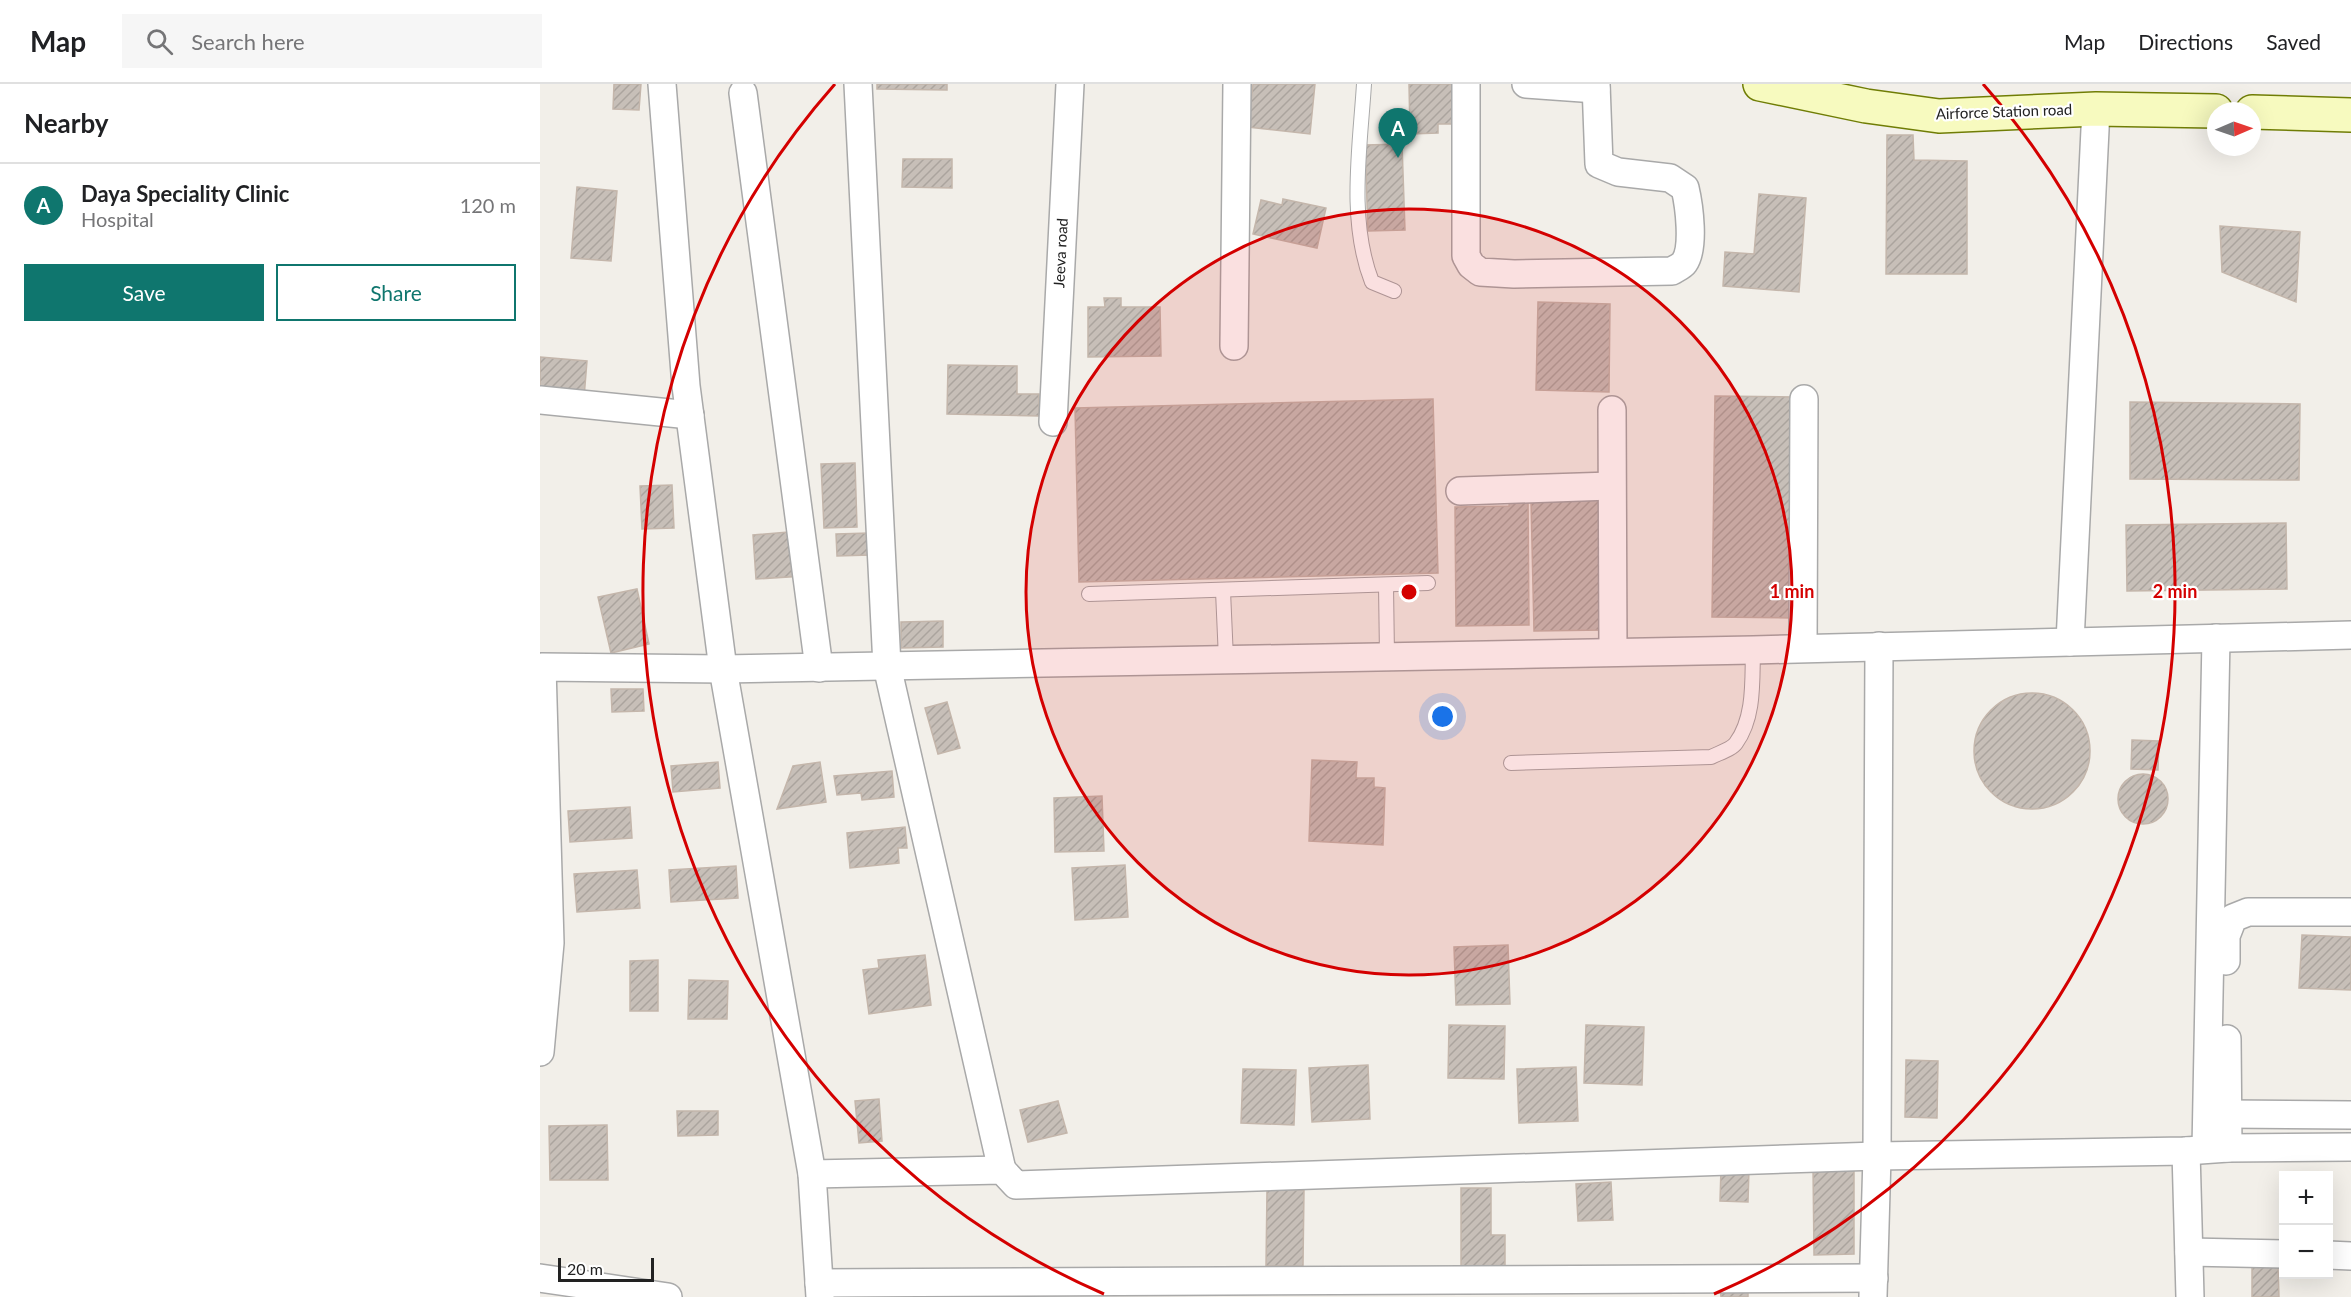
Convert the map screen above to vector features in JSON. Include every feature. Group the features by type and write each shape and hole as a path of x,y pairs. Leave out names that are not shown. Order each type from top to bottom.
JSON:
{"street":[{"path":"662,84 690,415 723,669 812,1174 819,1290 1874,1288 1877,1156 1879,646"},
{"path":"858,84 887,666 1002,1170 1016,1185 1877,1156 2351,1148"},
{"name":"Jeeva road","path":"1053,422 1070,84"},
{"path":"1234,346 1237,84"},
{"path":"1466,84 1466,256 1471,265 1480,272 1514,274 1672,271 1684,263 1688,250 1691,216 1685,188 1670,178 1618,172 1599,164 1596,86 1526,84"},
{"name":"Airforce Station road","path":"1760,84 1866,106 1939,116 2097,109 2207,111"},
{"path":"743,93 819,668"},
{"path":"2070,642 2097,109"},
{"path":"2261,112 2351,115"},
{"path":"1803,647 1804,399"},
{"path":"540,400 690,415"},
{"path":"1612,410 1613,651"},
{"path":"1460,491 1611,486"},
{"path":"540,1052 550,943 541,668 819,668 1753,650 2351,635"},
{"path":"2190,1297 2189,1252 2207,1149 2216,638"},
{"path":"2207,1149 2227,1114 2226,936 2233,918 2248,912 2351,912"},
{"path":"2227,1114 2351,1115"},
{"path":"812,1174 1002,1170"},
{"path":"2189,1252 2279,1254"},
{"path":"2333,1255 2351,1256"},
{"path":"540,1278 566,1289 668,1297"}],"lane":[{"path":"1364,84 1358,192 1365,264 1372,282 1394,291"},
{"path":"1089,594 1428,583"},
{"path":"1386,585 1387,656"},
{"path":"1223,591 1226,659"},
{"path":"1511,763 1712,757 1736,745 1746,722 1752,693 1753,650"}],"building":[{"path":"614,84 641,84 639,110 613,109"},
{"path":"877,84 947,84 947,90 877,89"},
{"path":"1253,84 1315,84 1310,134 1248,127"},
{"path":"1409,84 1456,84 1457,124 1438,124 1438,133 1410,134"},
{"path":"1887,135 1913,135 1914,160 1967,161 1967,274 1886,274"},
{"path":"1402,144 1405,230 1368,231 1365,145"},
{"path":"903,159 952,159 952,188 902,187"},
{"path":"577,187 617,191 611,261 571,258"},
{"path":"1759,194 1806,198 1799,292 1723,286 1725,252 1754,254"},
{"path":"1283,199 1326,208 1317,248 1253,234 1261,200 1282,205"},
{"path":"2220,226 2300,232 2296,302 2222,272"},
{"path":"1104,298 1121,298 1121,307 1160,307 1161,356 1088,357 1088,307 1105,307"},
{"path":"1538,302 1610,304 1609,392 1536,390"},
{"path":"540,357 587,361 584,398 540,394"},
{"path":"948,365 1017,366 1017,394 1039,394 1039,416 947,414"},
{"path":"1715,396 1793,397 1790,618 1712,617"},
{"path":"1433,399 1438,573 1079,582 1075,408"},
{"path":"2130,402 2300,404 2299,480 2130,479"},
{"path":"855,463 857,527 824,528 821,464"},
{"path":"672,485 674,528 642,529 640,486"},
{"path":"1510,498 1528,498 1529,625 1456,626 1455,507 1509,506"},
{"path":"1601,498 1604,630 1534,631 1531,500"},
{"path":"2286,523 2287,589 2127,591 2126,525"},
{"path":"800,531 804,576 756,579 753,535"},
{"path":"869,533 870,555 837,556 836,534"},
{"path":"637,589 649,644 611,653 598,597"},
{"path":"943,621 943,647 901,648 901,622"},
{"path":"611,689 643,689 644,711 612,712"},
{"path":"2032,693 2054,698 2073,710 2085,729 2090,751 2085,773 2073,792 2054,804 2032,809 2010,804 1991,792 1979,773 1974,751 1979,729 1991,710 2010,698"},
{"path":"947,702 960,748 938,754 925,708"},
{"path":"2132,740 2159,741 2158,770 2131,769"},
{"path":"1312,760 1357,762 1356,778 1374,778 1374,787 1385,788 1383,845 1309,841"},
{"path":"718,762 720,788 673,792 671,766"},
{"path":"820,762 826,802 777,809 793,766"},
{"path":"892,771 894,797 862,800 861,793 837,795 834,776"},
{"path":"2138,774 2148,774 2161,781 2168,794 2168,804 2161,817 2148,824 2138,824 2129,820 2122,813 2118,804 2118,794 2122,785 2129,778"},
{"path":"1102,796 1104,851 1055,852 1054,798"},
{"path":"630,807 632,838 570,842 568,811"},
{"path":"905,827 907,848 898,848 899,863 850,868 847,833"},
{"path":"1125,865 1128,917 1075,920 1072,868"},
{"path":"736,866 738,898 671,902 669,870"},
{"path":"637,870 640,908 577,912 574,874"},
{"path":"2302,935 2351,937 2351,990 2299,988"},
{"path":"1508,945 1510,1004 1456,1005 1454,947"},
{"path":"925,955 931,1005 869,1014 863,970 879,968 878,960"},
{"path":"658,960 658,1011 630,1011 630,961"},
{"path":"689,980 728,981 727,1019 688,1019"},
{"path":"1449,1025 1505,1026 1504,1079 1448,1078"},
{"path":"1586,1025 1644,1027 1642,1085 1584,1083"},
{"path":"1906,1060 1938,1061 1937,1118 1905,1117"},
{"path":"1368,1065 1370,1119 1312,1122 1309,1068"},
{"path":"1576,1067 1578,1121 1519,1123 1517,1069"},
{"path":"1243,1069 1296,1070 1294,1125 1241,1123"},
{"path":"879,1099 882,1141 859,1143 855,1101"},
{"path":"1058,1101 1067,1133 1028,1142 1020,1110"},
{"path":"677,1111 718,1111 718,1135 678,1136"},
{"path":"607,1125 608,1180 550,1180 549,1126"},
{"path":"1813,1167 1854,1167 1854,1254 1814,1255"},
{"path":"1721,1169 1749,1169 1748,1202 1720,1201"},
{"path":"1611,1182 1613,1220 1578,1221 1576,1184"},
{"path":"1461,1188 1491,1188 1491,1235 1505,1235 1505,1269 1461,1269"},
{"path":"1267,1190 1304,1190 1303,1266 1266,1266"},
{"path":"2278,1266 2279,1297 2252,1297 2252,1267"},
{"path":"1720,1286 1748,1286 1748,1297 1721,1297"}],"place":[{"name":"Daya Speciality Clinic","path":"1398,158"}]}
